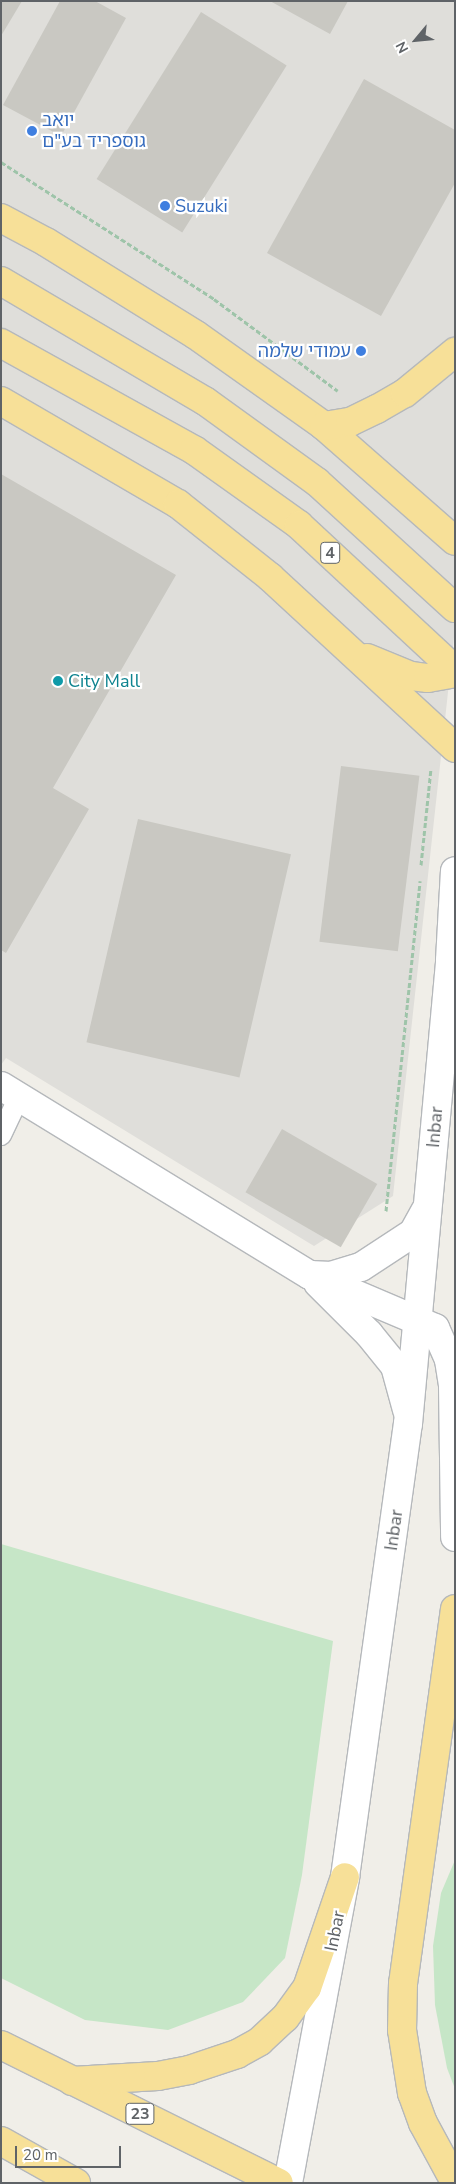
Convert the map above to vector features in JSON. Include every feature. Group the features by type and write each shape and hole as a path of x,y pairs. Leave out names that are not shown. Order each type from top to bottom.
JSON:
{"highway":[{"path":"1,200 46,242"},
{"path":"1,218 46,242 196,335 324,426 455,541"},
{"path":"1,281 205,401 317,482 455,608"},
{"name":"4","path":"1,343 194,450 299,525 455,672"},
{"path":"324,426 350,422 377,410 405,393 455,352"},
{"path":"1,401 178,504 270,577 337,638 443,754"},
{"path":"337,638 368,658 411,676 428,678 455,672"},
{"path":"455,1609 403,1983 402,2030 412,2093 423,2124 455,2182"},
{"path":"426,1818 437,1785 455,1760"},
{"path":"72,2081 158,2076 189,2070 237,2054 260,2041 285,2018 308,1988 345,1877"},
{"name":"23","path":"1,2045 279,2183"},
{"path":"1,2141 59,2176 76,2183"}],"street":[{"name":"Inbar","path":"288,2183 345,1877 408,1424 450,960 455,871"},
{"path":"10,1091 310,1275 418,1319 434,1328 448,1360 453,1386 455,1537"},
{"path":"310,1275 345,1273 381,1256 413,1233 427,1209"},
{"path":"310,1275 369,1334 395,1366 406,1402 408,1424"}],"lane":[{"path":"1,1136 10,1091"}],"path":[{"path":"1,162 214,299 347,398"},
{"path":"421,870 443,754"},
{"path":"381,1256 420,879"}],"shaded area":[{"path":"1,1 455,1 455,628 393,1196 314,1246 6,1058 1,1065"}],"green space":[{"path":"1,1544 333,1641 302,1875 285,1958 243,2002 168,2030 85,2020 1,1978"},
{"path":"455,1860 455,2089 447,2068 435,2005 433,1946 441,1893"}],"building":[{"path":"1,1 22,1 1,36"},
{"path":"60,1 95,1 126,18 61,136 3,105"},
{"path":"270,1 348,1 330,34"},
{"path":"201,12 287,66 182,233 97,179"},
{"path":"364,79 455,130 455,183 381,316 267,253"},
{"name":"City Mall","path":"1,474 176,575 53,788 89,809 6,953 1,950"},
{"path":"341,766 419,776 398,951 319,942"},
{"path":"138,819 291,854 239,1077 86,1042"},
{"path":"282,1129 377,1184 341,1247 246,1192"}],"place":[{"name":"יואב גוספריד בע\"ם","path":"32,131"},
{"name":"Suzuki","path":"165,206"},
{"name":"עמודי שלמה","path":"361,351"},
{"name":"City Mall","path":"58,681"}]}
